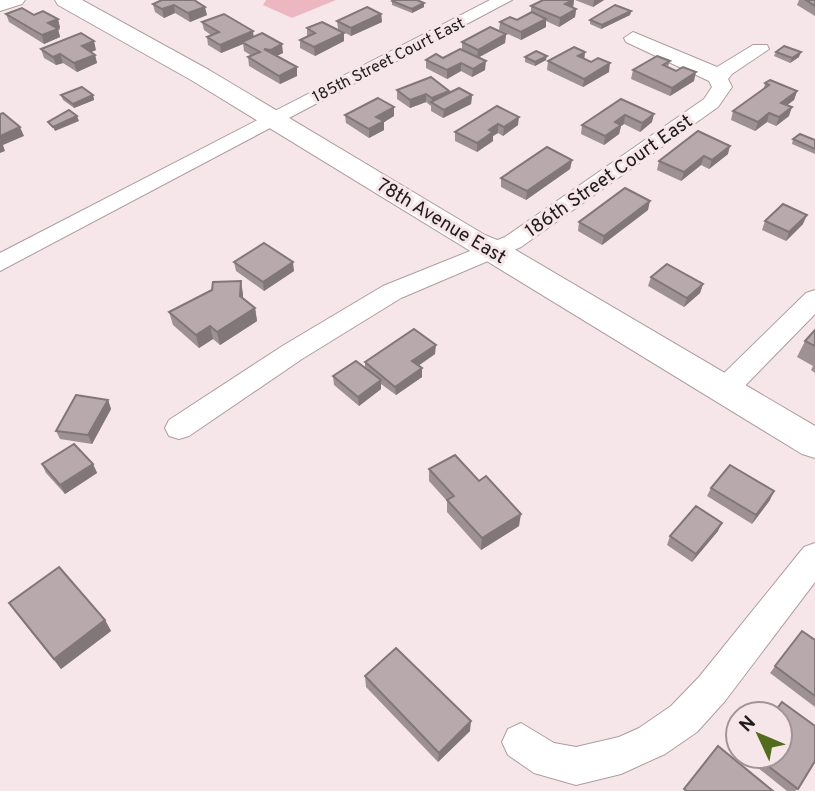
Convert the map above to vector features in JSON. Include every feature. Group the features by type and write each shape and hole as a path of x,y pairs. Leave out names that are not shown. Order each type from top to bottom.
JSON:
{"street":[{"path":"0,6 16,0"},
{"name":"78th Avenue East","path":"66,0 123,30 474,243 491,249 815,444"},
{"name":"185th Street Court East","path":"0,263 503,0"},
{"path":"633,38 719,78"},
{"name":"186th Street Court East","path":"179,428 392,292 513,242 711,103 722,87 719,78 725,71 760,49"},
{"path":"725,389 815,299"},
{"path":"521,742 547,760 576,766 621,755 652,741 684,719 712,689 815,557"}],"shaded area":[{"path":"266,0 336,0 292,18 263,5"}],"building":[{"path":"162,0 194,0 205,7 188,13 174,5 162,9 153,4"},
{"path":"393,0 417,0 424,3 412,9"},
{"path":"543,0 573,0 565,4 576,9 560,18 531,6"},
{"path":"615,5 631,11 602,25 590,20"},
{"path":"367,7 381,14 351,28 337,21"},
{"path":"22,8 34,15 43,11 58,19 48,23 58,29 42,35 6,14"},
{"path":"532,12 546,19 521,32 500,22 510,17 517,20"},
{"path":"224,14 253,31 220,45 207,37 219,32 202,22"},
{"path":"322,22 344,33 314,47 300,40 315,33 307,28"},
{"path":"490,27 506,34 478,50 462,42"},
{"path":"81,33 94,41 82,46 95,55 74,63 60,54 53,57 41,49"},
{"path":"262,33 282,44 271,50 264,49 297,67 279,76 248,57 260,52 242,42"},
{"path":"784,46 801,52 792,58 776,52"},
{"path":"574,47 585,52 578,56 591,62 598,58 610,63 584,79 548,61"},
{"path":"460,49 486,61 473,69 461,63 447,70 426,60 436,54 443,58"},
{"path":"536,51 547,56 535,62 525,57"},
{"path":"657,56 670,61 663,65 676,71 683,67 696,72 672,88 633,70"},
{"path":"431,77 449,91 432,98 426,94 410,100 397,90"},
{"path":"770,80 797,91 781,103 792,107 779,117 769,113 758,122 733,111 769,85 765,83"},
{"path":"82,87 93,95 73,104 61,95"},
{"path":"459,88 472,95 444,110 431,102"},
{"path":"378,98 394,107 376,117 384,121 369,129 345,115"},
{"path":"621,99 654,114 642,123 625,115 615,122 621,125 605,136 582,125"},
{"path":"497,106 519,117 504,127 498,124 489,130 493,132 477,143 455,132"},
{"path":"69,110 77,116 53,127 48,122"},
{"path":"3,113 20,127 0,136 0,114"},
{"path":"698,131 730,146 712,160 704,156 684,172 659,161"},
{"path":"800,134 815,140 815,149 793,139"},
{"path":"547,147 572,160 527,191 501,178"},
{"path":"625,188 650,201 604,236 579,222"},
{"path":"783,204 807,215 789,232 765,221"},
{"path":"264,243 293,262 263,282 234,262"},
{"path":"667,264 703,284 687,298 651,277"},
{"path":"241,281 240,296 255,308 217,332 210,326 196,335 169,312 212,290 213,282"},
{"path":"414,329 436,345 412,361 422,368 395,387 365,362"},
{"path":"815,330 815,346 805,341"},
{"path":"356,361 381,380 358,397 333,376"},
{"path":"76,395 108,400 88,435 56,431"},
{"path":"74,444 93,464 60,485 42,464"},
{"path":"455,455 479,481 486,476 521,514 482,538 447,500 454,496 429,469"},
{"path":"730,465 774,491 756,515 711,488"},
{"path":"696,506 722,523 696,554 670,536"},
{"path":"59,567 105,620 54,659 9,603"},
{"path":"802,631 815,640 815,696 775,666"},
{"path":"396,648 471,721 439,753 365,676"},
{"path":"794,711 815,726 815,761 798,789 773,770 794,770"},
{"path":"718,746 724,751 724,770 747,770 773,791 687,791 684,789"}]}
